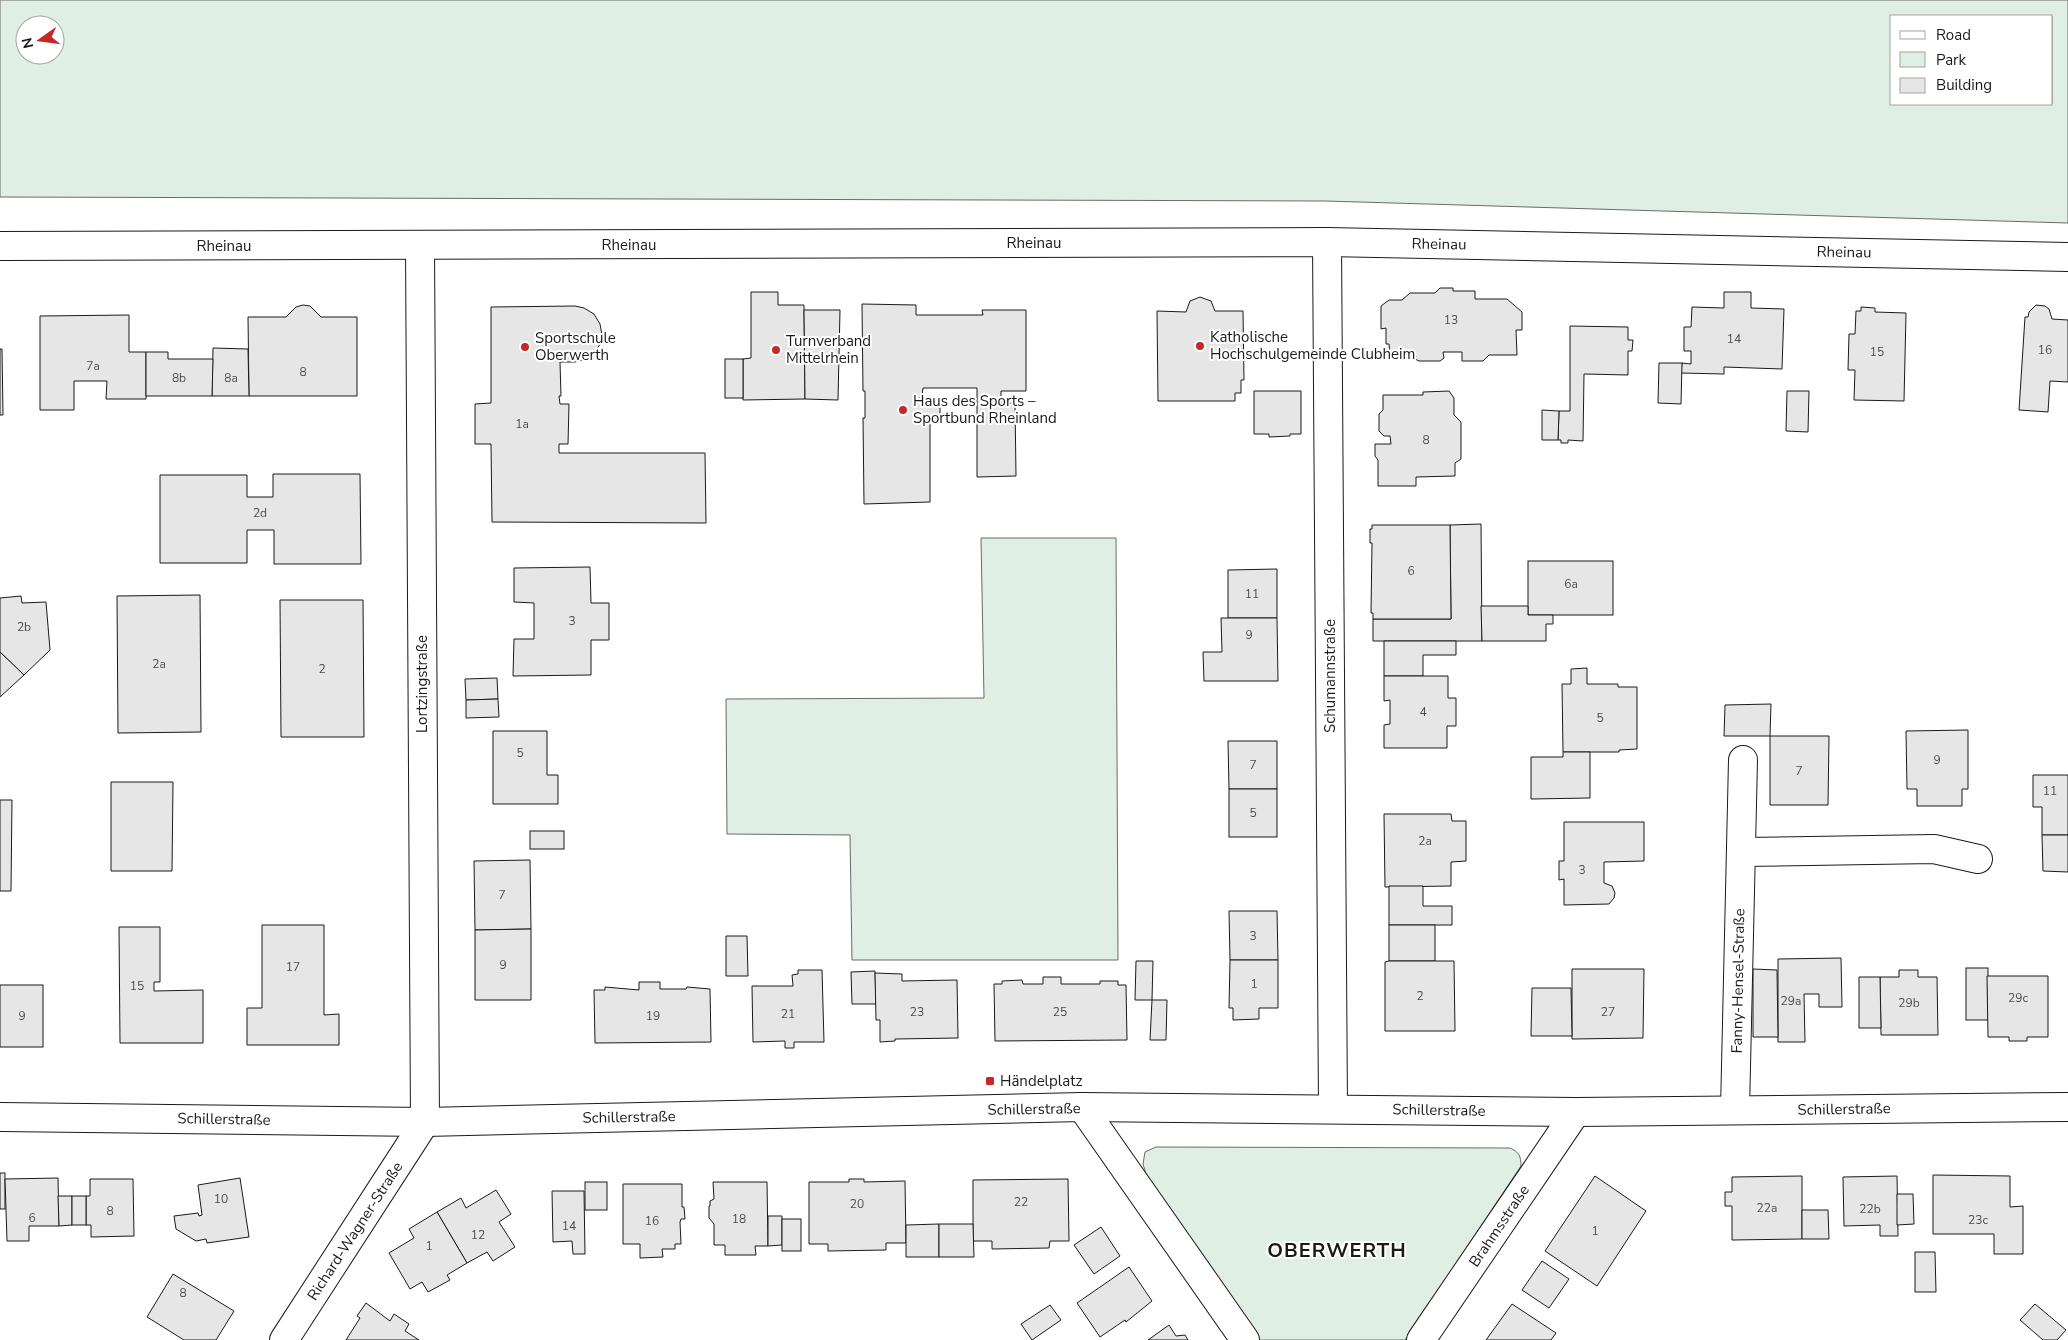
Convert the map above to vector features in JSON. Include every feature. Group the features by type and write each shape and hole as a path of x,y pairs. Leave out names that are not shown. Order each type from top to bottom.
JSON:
{"street":[{"name":"Rheinau","path":"0,246 1327,242 2068,258"},
{"name":"Schumannstraße","path":"1327,242 1334,1109"},
{"name":"Lortzingstraße","path":"420,245 425,1122"},
{"name":"Fanny-Hensel-Straße","path":"1735,1110 1743,760"},
{"path":"1741,852 1934,850 1978,859"},
{"name":"Schillerstraße","path":"0,1117 425,1122 1082,1107 1576,1112 2068,1107"},
{"path":"1082,1107 1245,1340"},
{"name":"Brahmsstraße","path":"1421,1340 1576,1112"},
{"name":"Richard-Wagner-Straße","path":"284,1340 425,1122"}],"green space":[{"path":"0,0 2068,0 2068,223 1325,201 0,197"},
{"path":"981,538 1116,538 1118,960 852,960 850,835 727,834 726,699 984,698"},
{"path":"1156,1147 1510,1148 1519,1155 1521,1166 1405,1340 1260,1340 1147,1177 1143,1164 1145,1152"}],"building":[{"path":"1440,288 1453,288 1453,291 1475,291 1475,299 1507,299 1522,312 1522,330 1516,330 1517,355 1489,355 1483,361 1462,361 1462,352 1443,352 1444,358 1440,361 1419,361 1415,359 1416,356 1390,356 1389,344 1386,344 1386,328 1381,329 1381,306 1389,300 1402,300 1410,293 1435,293"},
{"path":"751,292 778,292 778,305 804,305 805,399 743,400 743,359 751,358"},
{"path":"1724,292 1751,292 1751,308 1784,309 1782,369 1724,367 1724,374 1681,373 1682,363 1691,364 1691,351 1684,351 1684,327 1691,327 1692,307 1724,308"},
{"name":"Katholische Hochschulgemeinde Clubheim","path":"1200,297 1211,301 1215,311 1243,311 1244,380 1241,380 1241,393 1235,393 1235,401 1158,401 1157,311 1186,312 1190,301"},
{"name":"Haus des Sports – Sportbund Rheinland","path":"862,304 916,305 916,315 983,315 982,310 1026,310 1026,391 1001,391 1001,403 1015,403 1016,476 977,477 977,388 923,388 922,396 917,400 940,402 940,418 930,418 930,502 864,504 863,418 865,418 865,391 863,391"},
{"path":"2036,305 2045,306 2049,309 2052,319 2068,320 2068,382 2050,381 2048,412 2019,410 2025,317 2028,317 2029,312"},
{"path":"310,306 321,317 357,317 357,396 249,396 248,317 286,317 296,307"},
{"path":"575,306 584,308 594,314 600,324 602,335 599,346 589,358 575,362 560,362 560,404 569,404 568,444 559,444 559,453 705,453 706,523 492,522 491,444 475,444 475,404 491,403 491,307"},
{"path":"1861,307 1875,308 1875,312 1906,313 1904,401 1854,400 1855,370 1848,370 1849,334 1855,334 1856,311 1861,311"},
{"path":"804,310 840,310 838,400 805,399"},
{"path":"129,315 129,352 146,352 146,399 106,399 107,381 74,381 74,410 40,410 40,316"},
{"path":"1570,326 1628,327 1628,340 1633,340 1632,351 1628,351 1628,375 1584,374 1583,441 1568,440 1568,443 1561,443 1561,440 1558,440 1559,411 1570,411"},
{"path":"213,348 248,349 249,396 212,396"},
{"path":"0,349 2,349 3,415 0,415"},
{"path":"146,352 168,352 168,359 213,359 212,396 146,396"},
{"path":"725,359 743,359 743,398 725,398"},
{"path":"1659,363 1682,363 1681,404 1658,403"},
{"path":"1254,391 1301,391 1301,434 1269,437 1269,434 1254,434"},
{"path":"1449,391 1454,398 1454,415 1461,422 1461,459 1455,463 1455,476 1416,477 1416,486 1378,486 1378,460 1375,456 1375,444 1391,444 1390,436 1384,436 1379,431 1379,414 1383,410 1383,395 1423,395 1423,392"},
{"path":"1787,391 1809,391 1808,432 1786,431"},
{"path":"1542,410 1559,411 1558,440 1542,440"},
{"path":"273,474 360,474 361,564 274,564 274,530 247,530 247,563 160,563 160,475 247,475 247,497 273,497"},
{"path":"1481,524 1482,641 1373,641 1373,619 1451,619 1450,525"},
{"path":"1372,525 1450,525 1451,619 1373,619 1373,613 1371,613 1372,543 1370,543 1370,529 1372,529"},
{"path":"1528,561 1613,561 1613,615 1528,615"},
{"path":"590,567 591,603 609,603 609,640 591,640 591,675 513,676 514,639 534,639 534,603 514,602 514,568"},
{"path":"1277,569 1277,618 1228,618 1228,570"},
{"path":"200,595 201,732 118,733 117,596"},
{"path":"21,596 22,603 46,602 50,650 24,675 0,652 0,598"},
{"path":"280,600 363,600 364,737 281,737"},
{"path":"1481,606 1528,606 1528,615 1553,615 1553,624 1546,624 1546,641 1482,641"},
{"path":"1221,618 1277,618 1278,681 1204,681 1203,652 1222,652"},
{"path":"1384,641 1456,641 1456,655 1423,655 1423,676 1384,676"},
{"path":"0,652 24,675 0,697"},
{"path":"1587,668 1587,684 1618,684 1618,687 1637,687 1637,749 1619,750 1619,752 1563,752 1562,684 1571,684 1571,669"},
{"path":"1384,676 1448,676 1448,698 1456,698 1456,726 1447,726 1447,748 1384,748 1384,725 1390,724 1390,700 1384,701"},
{"path":"497,678 498,699 466,700 465,679"},
{"path":"498,699 499,717 466,718 466,700"},
{"path":"1771,704 1770,736 1724,736 1725,705"},
{"path":"1968,730 1968,789 1962,789 1962,806 1917,806 1917,789 1907,789 1906,731"},
{"path":"493,731 547,731 547,775 558,775 558,804 493,804"},
{"path":"1770,736 1829,736 1828,805 1770,805"},
{"path":"1228,741 1277,741 1277,789 1229,789"},
{"path":"1563,752 1590,752 1590,798 1531,799 1531,757 1563,757"},
{"path":"2033,775 2068,775 2068,835 2042,835 2042,807 2033,807"},
{"path":"111,782 173,782 172,871 111,871"},
{"path":"1229,789 1277,789 1277,837 1229,837"},
{"path":"0,800 12,800 11,891 0,891"},
{"path":"1384,814 1451,814 1452,821 1466,821 1466,861 1451,862 1451,886 1385,887"},
{"path":"1564,822 1644,822 1644,861 1604,862 1604,883 1612,886 1615,893 1614,898 1609,904 1564,905 1564,879 1559,880 1559,861 1564,861"},
{"path":"530,831 564,831 564,849 530,849"},
{"path":"2042,835 2068,835 2068,872 2043,871"},
{"path":"530,860 531,929 475,930 474,861"},
{"path":"1389,886 1423,886 1423,906 1452,906 1452,925 1389,925"},
{"path":"1229,911 1277,911 1278,960 1230,960"},
{"path":"262,925 324,925 324,1015 339,1014 339,1045 247,1045 247,1008 262,1008"},
{"path":"1389,925 1435,925 1435,961 1389,961"},
{"path":"119,927 160,927 160,982 154,982 154,991 203,990 203,1043 120,1043"},
{"path":"531,929 531,1000 475,1000 475,930"},
{"path":"726,936 747,936 748,976 726,976"},
{"path":"1841,958 1842,1007 1819,1007 1819,994 1804,994 1805,1042 1778,1042 1778,959"},
{"path":"1230,960 1278,960 1278,1008 1259,1008 1259,1019 1233,1020 1233,1008 1229,1008"},
{"path":"1136,961 1153,961 1152,1000 1135,1000"},
{"path":"1454,961 1455,1031 1385,1031 1385,962"},
{"path":"1966,968 1988,968 1988,1020 1966,1020"},
{"path":"1572,969 1644,969 1643,1038 1572,1039"},
{"path":"1753,969 1777,970 1778,1037 1753,1037"},
{"path":"798,970 822,970 824,1042 794,1042 794,1048 785,1048 785,1041 753,1042 752,986 793,986 792,975 798,974"},
{"path":"1899,970 1918,970 1918,977 1937,977 1938,1035 1881,1035 1880,977 1899,977"},
{"path":"875,971 876,1004 852,1004 851,972"},
{"path":"875,973 902,974 902,981 957,980 958,1038 895,1039 895,1041 880,1042 880,1020 876,1020"},
{"path":"1987,976 2048,976 2048,1037 2027,1037 2027,1041 2009,1041 2009,1037 1988,1037"},
{"path":"1043,977 1061,977 1061,984 1100,984 1100,981 1118,981 1118,985 1126,985 1127,1040 995,1041 994,984 1002,984 1002,981 1022,980 1023,984 1043,984"},
{"path":"1859,977 1880,977 1881,1028 1859,1028"},
{"path":"639,982 660,982 660,989 686,989 687,987 710,989 711,1042 595,1043 594,990 605,990 605,987 639,990"},
{"path":"0,985 43,985 43,1047 0,1047"},
{"path":"1532,988 1571,988 1572,1036 1531,1036"},
{"path":"1152,1000 1167,1000 1166,1040 1150,1040"},
{"path":"0,1173 5,1173 5,1209 0,1209"},
{"path":"1933,1175 2010,1176 2010,1207 2023,1206 2023,1254 1994,1254 1994,1234 1933,1234"},
{"path":"1595,1176 1646,1211 1597,1286 1545,1251"},
{"path":"1802,1176 1802,1239 1732,1240 1732,1206 1725,1206 1725,1192 1732,1192 1732,1177"},
{"path":"1897,1176 1898,1236 1880,1236 1880,1225 1844,1226 1843,1177"},
{"path":"58,1178 59,1226 29,1226 29,1241 7,1241 5,1179"},
{"path":"240,1178 249,1237 207,1243 206,1239 196,1241 176,1229 174,1216 198,1213 199,1216 202,1215 198,1185"},
{"path":"90,1179 133,1179 134,1236 91,1237 91,1225 86,1225 86,1196 90,1196"},
{"path":"849,1179 864,1179 864,1182 905,1181 906,1243 886,1243 886,1250 828,1251 828,1244 809,1244 809,1182 849,1182"},
{"path":"1068,1179 1069,1241 1050,1241 1049,1248 992,1249 992,1241 973,1241 973,1180"},
{"path":"585,1182 607,1182 607,1210 585,1210"},
{"path":"713,1182 767,1182 768,1246 755,1246 756,1255 725,1255 725,1245 714,1245 714,1224 709,1218 710,1201 714,1199"},
{"path":"623,1184 682,1184 682,1207 684,1207 685,1219 681,1219 680,1222 681,1244 675,1244 675,1249 662,1249 663,1257 640,1258 640,1244 623,1244"},
{"path":"496,1190 511,1214 499,1222 515,1247 493,1261 487,1252 467,1263 437,1212 461,1198 466,1208"},
{"path":"552,1191 584,1191 585,1254 573,1254 572,1241 553,1242"},
{"path":"1897,1194 1913,1194 1914,1224 1897,1225"},
{"path":"58,1196 72,1196 72,1225 59,1226"},
{"path":"72,1196 86,1196 86,1225 72,1225"},
{"path":"1802,1210 1828,1210 1829,1239 1802,1239"},
{"path":"437,1212 467,1263 447,1275 450,1280 428,1292 422,1282 410,1289 389,1253 414,1238 409,1229"},
{"path":"768,1216 782,1216 782,1245 768,1246"},
{"path":"782,1219 801,1219 801,1251 782,1251"},
{"path":"939,1224 939,1257 906,1257 906,1225"},
{"path":"939,1224 973,1224 974,1257 939,1257"},
{"path":"1101,1227 1120,1256 1094,1274 1074,1245"},
{"path":"1915,1252 1935,1252 1936,1292 1915,1292"},
{"path":"1542,1261 1569,1279 1549,1308 1522,1290"},
{"path":"1129,1267 1152,1301 1126,1322 1125,1320 1100,1337 1077,1303"},
{"path":"173,1274 234,1311 216,1340 184,1340 147,1317"},
{"path":"366,1303 390,1321 394,1314 409,1324 405,1331 419,1340 346,1340 360,1318 357,1316"},
{"path":"1512,1304 1556,1333 1551,1340 1486,1340"},
{"path":"2035,1304 2066,1330 2057,1340 2043,1340 2020,1320"},
{"path":"1050,1305 1061,1320 1032,1340 1021,1324"},
{"path":"1169,1325 1176,1336 1185,1335 1188,1340 1148,1340"}],"place":[{"name":"Katholische Hochschulgemeinde Clubheim","path":"1200,346"},
{"name":"Sportschule Oberwerth","path":"525,347"},
{"name":"Turnverband Mittelrhein","path":"776,350"},
{"name":"Haus des Sports – Sportbund Rheinland","path":"903,410"},
{"name":"Händelplatz","path":"990,1081"}],"district":[{"name":"OBERWERTH","path":"1337,1250"}]}
